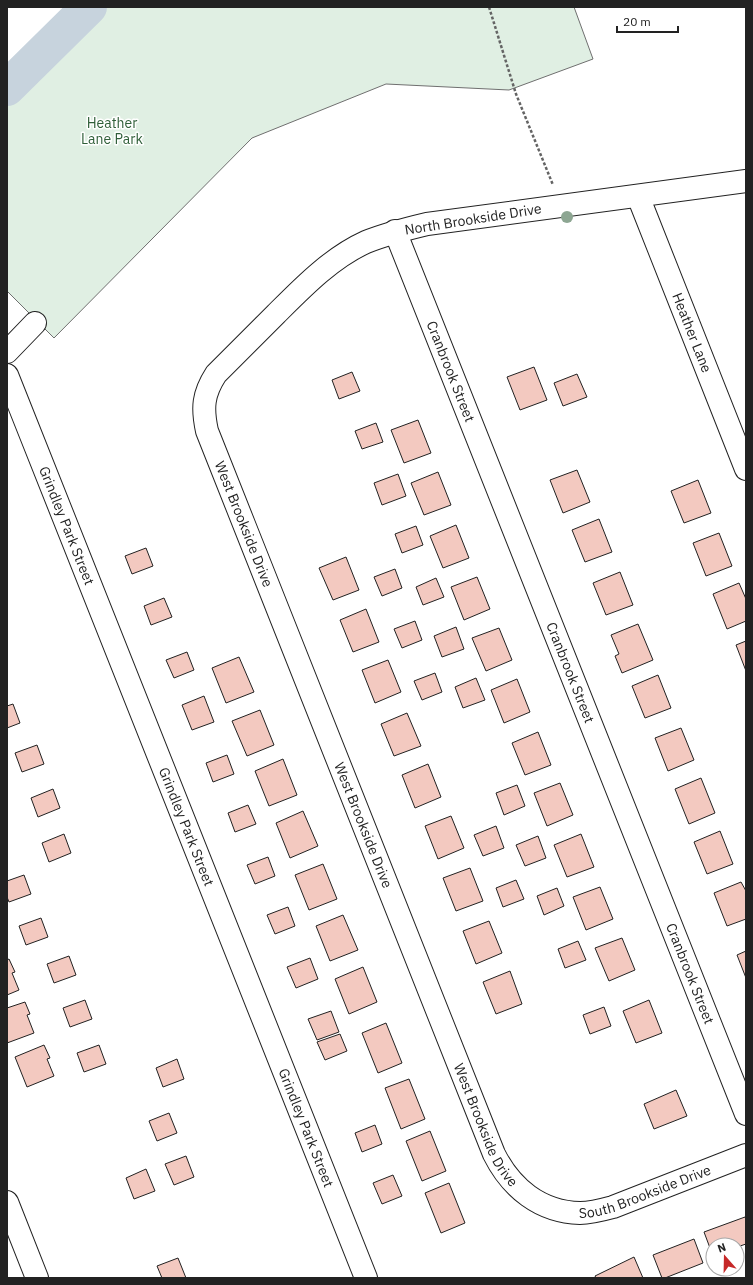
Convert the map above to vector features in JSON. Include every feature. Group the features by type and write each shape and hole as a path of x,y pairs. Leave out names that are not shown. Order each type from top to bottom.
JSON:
{"street":[{"name":"North Brookside Drive","path":"207,431 204,416 204,405 208,388 216,374 324,268 341,256 366,243 395,231 427,224 746,182"},
{"name":"Heather Lane","path":"638,196 746,469"},
{"name":"Cranbrook Street","path":"395,231 746,1114"},
{"path":"7,352 35,323"},
{"name":"Grindley Park Street","path":"7,375 366,1278"},
{"name":"West Brookside Drive","path":"207,431 494,1154 500,1167 519,1189 530,1198 541,1203"},
{"name":"South Brookside Drive","path":"541,1203 552,1208 565,1211 580,1213 594,1212 613,1207 746,1155"},
{"path":"7,1202 37,1278"}],"path":[{"path":"489,7 516,94 553,186"}],"green space":[{"name":"Heather Lane Park","path":"89,7 574,7 593,59 509,90 386,84 252,138 54,338 7,291 7,88"}],"building":[{"path":"534,367 547,400 520,410 507,377"},
{"path":"352,372 360,391 339,399 332,380"},
{"path":"577,374 587,397 563,406 554,383"},
{"path":"418,420 431,453 404,463 391,430"},
{"path":"376,423 383,442 362,449 355,431"},
{"path":"577,470 590,502 563,513 550,480"},
{"path":"438,472 451,505 424,515 411,483"},
{"path":"398,474 406,496 382,505 374,483"},
{"path":"698,480 711,513 684,523 671,491"},
{"path":"599,519 612,552 585,562 572,530"},
{"path":"456,525 469,558 443,568 430,536"},
{"path":"416,526 423,545 402,553 395,534"},
{"path":"719,533 732,566 706,576 693,543"},
{"path":"146,548 153,566 132,574 125,556"},
{"path":"346,557 359,590 333,600 319,568"},
{"path":"395,569 402,588 382,596 374,577"},
{"path":"620,572 633,605 606,615 593,583"},
{"path":"477,577 490,609 464,620 451,587"},
{"path":"436,578 444,597 423,605 416,587"},
{"path":"739,583 746,599 746,621 727,629 713,594"},
{"path":"164,598 172,617 151,625 144,606"},
{"path":"366,609 379,642 353,652 340,620"},
{"path":"415,621 422,640 402,648 394,629"},
{"path":"638,624 653,660 622,673 615,656 619,654 611,635"},
{"path":"456,627 464,649 442,657 434,636"},
{"path":"499,628 512,660 486,671 472,638"},
{"path":"746,641 746,671 736,645"},
{"path":"187,652 194,670 174,678 166,660"},
{"path":"239,657 254,692 226,703 212,668"},
{"path":"388,660 401,692 375,703 362,670"},
{"path":"435,673 442,692 422,700 414,681"},
{"path":"658,675 671,708 645,718 632,686"},
{"path":"476,678 485,700 463,708 455,687"},
{"path":"517,679 530,712 504,723 491,690"},
{"path":"204,696 214,722 192,730 182,705"},
{"path":"13,704 20,723 7,728 7,706"},
{"path":"260,710 274,745 247,756 232,721"},
{"path":"407,713 421,746 394,756 381,724"},
{"path":"681,728 694,760 668,771 655,738"},
{"path":"538,732 551,765 525,775 512,743"},
{"path":"37,745 44,764 22,772 15,753"},
{"path":"227,755 234,774 213,782 206,763"},
{"path":"283,759 297,795 269,806 255,771"},
{"path":"428,764 441,797 415,808 402,775"},
{"path":"701,778 715,813 689,824 675,789"},
{"path":"560,783 573,815 547,826 534,793"},
{"path":"517,785 525,806 504,815 496,793"},
{"path":"53,789 60,808 38,817 31,798"},
{"path":"248,805 256,824 235,832 228,813"},
{"path":"303,811 318,846 290,858 276,823"},
{"path":"451,816 464,848 438,859 425,826"},
{"path":"496,826 504,848 483,856 474,835"},
{"path":"720,831 733,864 707,874 694,842"},
{"path":"64,834 71,853 49,862 42,843"},
{"path":"581,834 594,867 567,877 554,845"},
{"path":"538,836 546,858 525,866 516,845"},
{"path":"268,857 275,876 255,884 247,865"},
{"path":"323,864 337,899 309,910 295,875"},
{"path":"470,868 483,901 456,911 443,878"},
{"path":"24,875 31,894 9,902 7,897 7,881"},
{"path":"516,880 524,899 503,907 496,888"},
{"path":"741,882 746,891 746,919 727,926 714,893"},
{"path":"600,887 613,919 586,930 573,897"},
{"path":"557,888 564,906 544,915 537,896"},
{"path":"288,907 295,926 275,934 267,915"},
{"path":"343,915 358,950 330,961 316,926"},
{"path":"41,918 48,937 26,945 19,926"},
{"path":"489,921 502,953 476,964 463,931"},
{"path":"622,938 635,970 609,981 595,948"},
{"path":"578,941 586,960 565,968 558,949"},
{"path":"746,951 746,978 737,955"},
{"path":"69,956 76,975 54,983 47,964"},
{"path":"310,958 318,979 296,988 287,967"},
{"path":"9,959 15,972 12,973 19,990 7,995 7,960"},
{"path":"363,967 377,1002 349,1014 335,979"},
{"path":"510,971 522,1004 496,1014 483,982"},
{"path":"85,1000 92,1019 70,1027 63,1008"},
{"path":"649,1000 662,1033 636,1043 623,1011"},
{"path":"25,1002 30,1014 27,1015 34,1033 7,1043 7,1008"},
{"path":"604,1007 611,1026 590,1034 583,1015"},
{"path":"331,1011 339,1032 317,1040 308,1019"},
{"path":"386,1023 402,1063 378,1073 362,1033"},
{"path":"340,1034 347,1051 325,1060 317,1042"},
{"path":"44,1045 50,1058 47,1059 54,1076 27,1087 15,1057"},
{"path":"99,1045 106,1064 84,1072 77,1053"},
{"path":"177,1059 184,1079 163,1087 156,1068"},
{"path":"409,1079 425,1119 401,1129 385,1088"},
{"path":"676,1090 687,1116 654,1129 644,1104"},
{"path":"169,1113 177,1133 157,1141 149,1121"},
{"path":"375,1125 382,1144 362,1152 355,1133"},
{"path":"430,1131 446,1171 422,1181 406,1141"},
{"path":"186,1156 194,1177 174,1185 165,1164"},
{"path":"146,1169 155,1191 134,1199 126,1178"},
{"path":"393,1175 402,1196 382,1204 373,1183"},
{"path":"449,1183 465,1223 441,1233 425,1193"},
{"path":"745,1217 746,1244 745,1237 706,1237 704,1232"},
{"path":"694,1239 703,1263 662,1278 653,1255"},
{"path":"634,1257 643,1278 596,1278 595,1276"},
{"path":"178,1258 186,1278 162,1278 157,1266"}],"waterway":[{"path":"7,88 89,7"}]}
